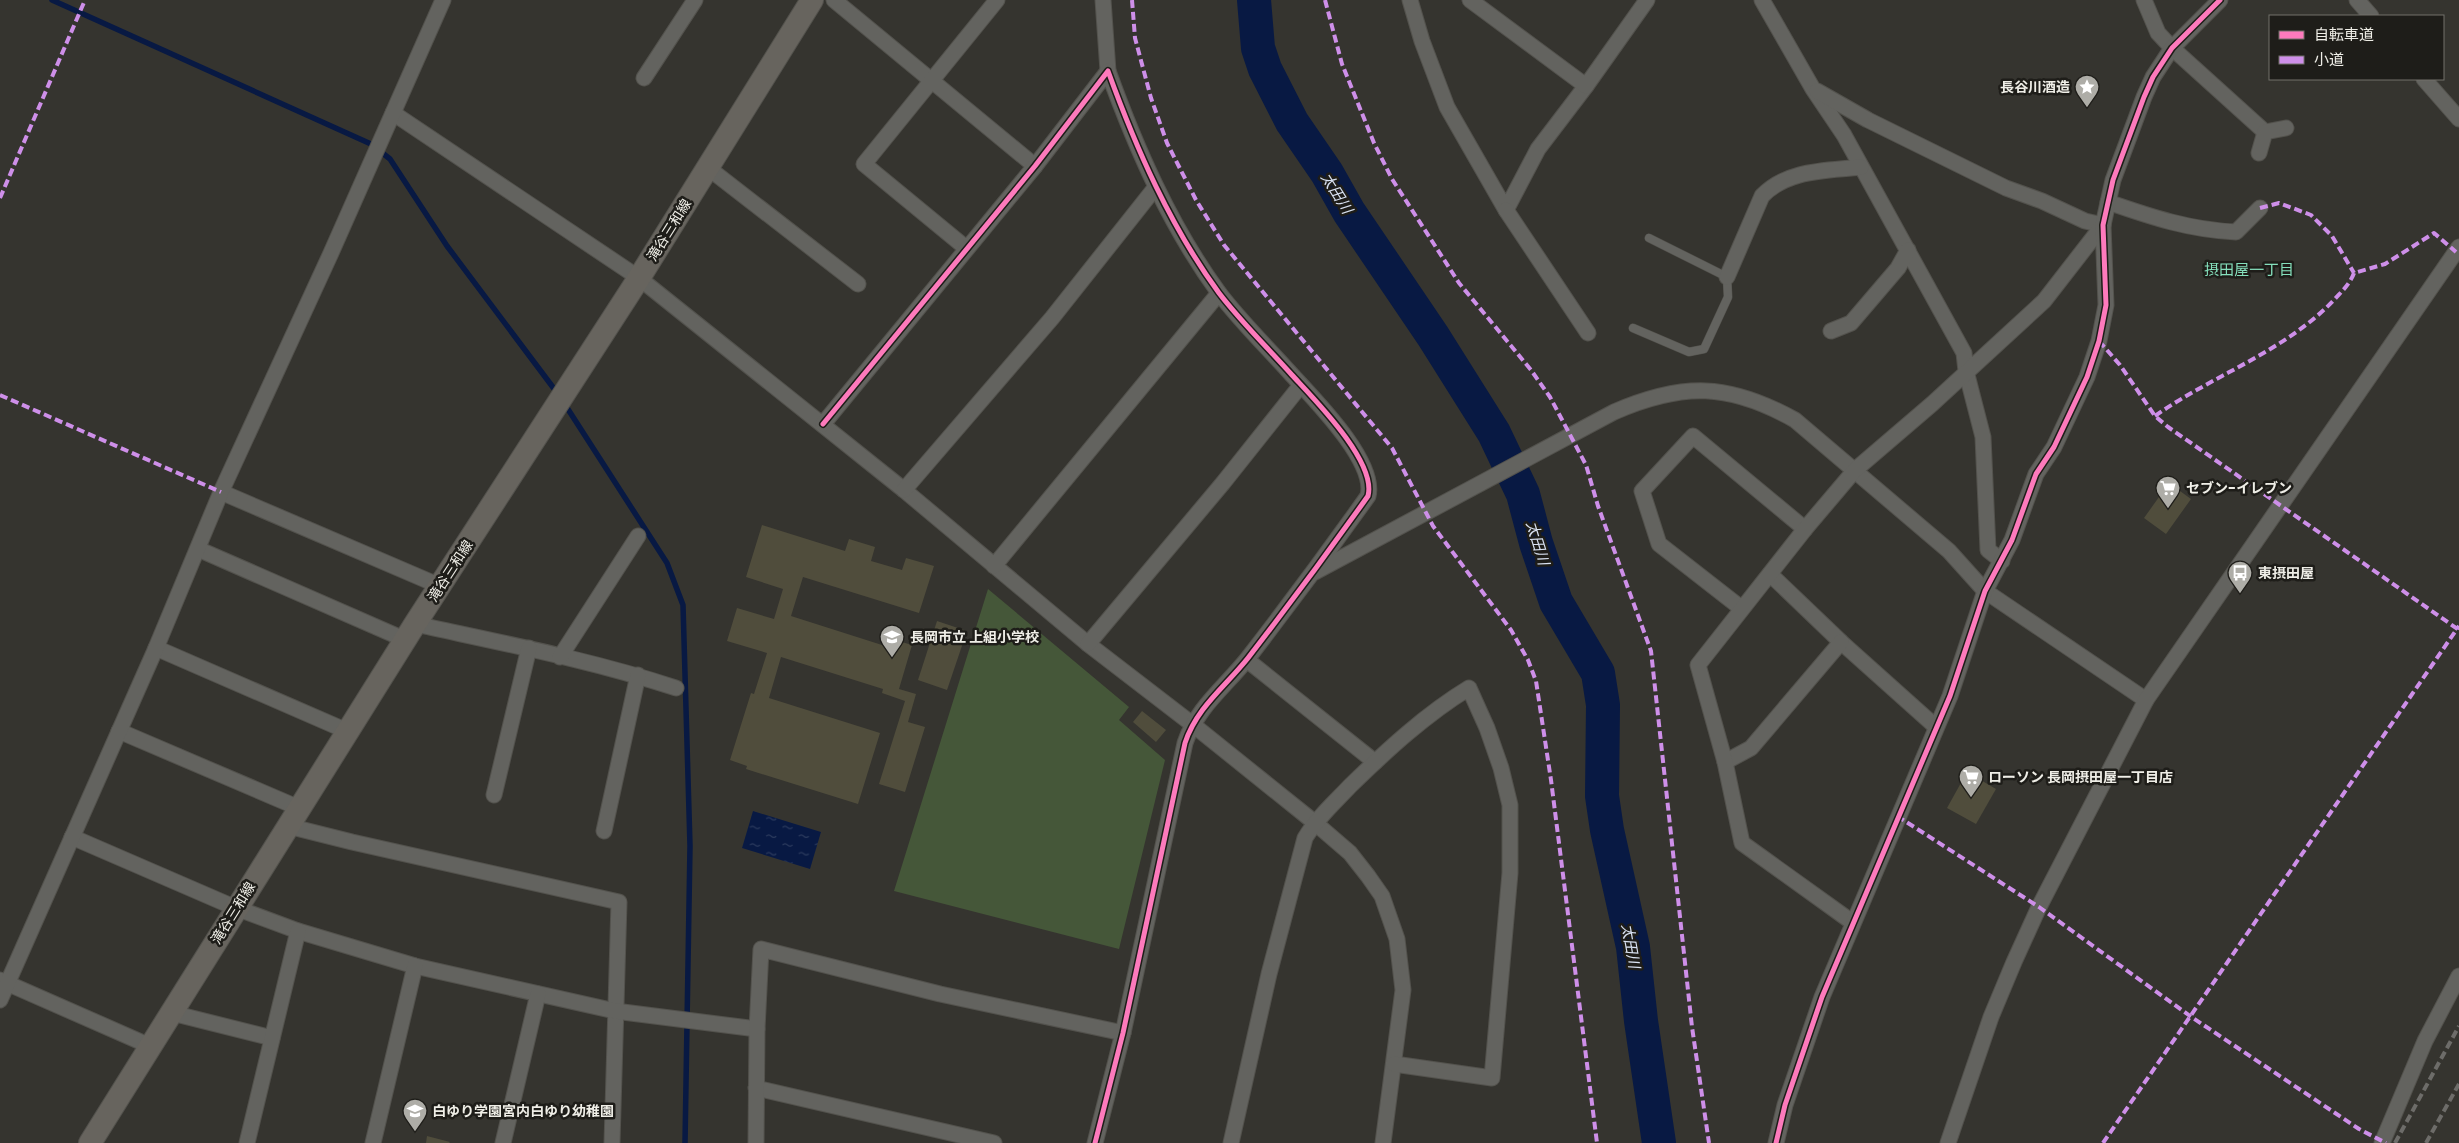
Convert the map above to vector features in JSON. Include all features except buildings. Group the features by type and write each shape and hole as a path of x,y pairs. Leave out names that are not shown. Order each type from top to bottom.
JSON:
{"main road":[{"name":"滝谷三和線","path":"90,1143 347,731 640,278 812,0"}],"street":[{"path":"0,1000 4,981 72,838 156,648 221,492 443,0"},
{"path":"644,78 695,0"},
{"path":"834,0 1035,166"},
{"path":"966,248 864,164 997,0"},
{"path":"1095,1143 1123,1033 1185,743 1192,724 1247,660 1368,496 1370,487 1354,450 1336,423 1219,293 1155,188 1125,120 1108,71 1103,0"},
{"path":"1410,0 1422,41 1447,107 1506,210 1588,333"},
{"path":"1470,0 1586,86"},
{"path":"1506,210 1538,149 1586,86 1647,0"},
{"path":"1762,0 1813,89 1844,135 1964,353 1966,371 1983,437 1988,550 2002,561"},
{"path":"2144,0 2158,32 2172,48 2265,132"},
{"path":"1776,1143 1785,1105 1816,1014 1852,922 1953,688 1985,591 2002,561 2036,474 2054,446 2087,377 2099,341 2106,305 2103,225 2113,180 2144,97 2153,77 2172,48 2220,0"},
{"path":"2357,0 2370,15"},
{"path":"823,424 1035,166 1108,71"},
{"path":"2425,80 2459,119"},
{"path":"1813,89 1868,120 2006,188 2042,201 2085,221 2103,225"},
{"path":"393,113 640,278 904,490 1088,644 1192,724 1350,853 1382,896 1397,939 1403,990 1383,1143"},
{"path":"2265,132 2286,128"},
{"path":"2259,153 2265,132"},
{"path":"707,167 858,284"},
{"path":"1727,278 1762,196 1769,189 1783,180 1822,169 1861,167"},
{"path":"904,490 1052,318 1155,188"},
{"path":"2108,202 2180,226 2207,231 2236,232 2260,208"},
{"path":"1852,922 1742,843 1725,762 1698,665 1805,528 1855,470 1932,404 2044,301 2103,225"},
{"path":"1948,1143 1991,1017 2014,962 2039,907 2146,700 2459,247"},
{"path":"1831,331 1851,323 1898,268 1908,250"},
{"path":"994,566 1219,293"},
{"path":"1088,644 1223,483 1301,385"},
{"path":"1309,575 1589,425 1634,404 1655,397 1698,390 1722,390 1769,405 1795,420 1949,551 1985,591 2146,700"},
{"path":"1741,608 1659,544 1642,491 1693,436 1805,528"},
{"path":"221,492 440,586"},
{"path":"560,657 638,536"},
{"path":"198,550 410,632 529,648 638,675 676,688"},
{"path":"1770,574 1840,642 1936,727"},
{"path":"1725,762 1751,748 1840,642"},
{"path":"156,648 347,731"},
{"path":"494,794 529,648"},
{"path":"1247,660 1375,762"},
{"path":"604,831 638,675"},
{"path":"1231,1143 1276,947 1304,838 1314,822 1375,762 1449,700 1469,688 1487,728 1501,768 1510,805 1510,873 1492,1078 1394,1064"},
{"path":"119,731 293,817 352,842 619,902 612,1143"},
{"path":"72,838 236,908 298,931 415,966 615,1011 757,1029"},
{"path":"247,1143 298,931"},
{"path":"756,1143 757,1029 761,949 940,994 1123,1033"},
{"path":"373,1143 415,966"},
{"path":"2382,1143 2425,1041 2459,976"},
{"path":"4,981 150,1046"},
{"path":"503,1143 538,994"},
{"path":"172,1013 272,1038"},
{"path":"756,1088 994,1143"}],"lane":[{"path":"1633,328 1689,352 1704,349 1728,297 1727,278 1649,238"}],"green space":[{"path":"988,589 1129,707 1119,720 1165,760 1119,949 894,891"}],"water":[{"path":"753,811 821,832 810,869 742,848"}],"waterway":[{"path":"52,0 371,144 390,159 447,246 558,394"},
{"name":"太田川","path":"1254,0 1258,48 1265,69 1292,122 1327,173 1349,212 1433,336 1494,433 1523,494 1536,543 1556,602 1598,673 1603,705 1602,796 1607,830 1633,947 1641,1021 1659,1143"},
{"path":"564,403 667,563 683,605 690,846 685,1143"}],"railway":[{"path":"2395,1143 2459,1026"},
{"path":"2426,1143 2459,1084"}],"marked path":[{"path":"0,198 85,0"},
{"path":"1132,0 1135,38 1151,98 1167,143 1196,200 1224,245 1392,448 1433,526 1511,630 1528,660 1536,681 1551,780 1597,1143"},
{"path":"1325,0 1342,64 1374,143 1392,179 1459,283 1531,370 1550,397 1586,465 1598,506 1651,651 1692,1027 1709,1143"},
{"path":"2260,208 2279,203 2311,215 2332,236 2354,273"},
{"path":"2155,416 2177,401 2271,349 2293,334 2334,300 2348,284 2354,273 2385,264 2434,233 2456,252"},
{"path":"2099,341 2120,365 2155,416 2168,427 2459,630"},
{"path":"0,395 221,492"},
{"path":"2103,1143 2459,626"},
{"path":"1897,816 2039,907 2190,1016 2359,1129 2386,1143"}],"cycle path":[{"path":"1776,1143 1785,1105 1822,997 1950,696 1985,591 2012,540 2036,474 2054,447 2087,377 2099,341 2106,305 2103,225 2113,180 2144,97 2153,77 2172,48 2220,0"},
{"path":"823,424 1035,166 1108,71 1130,129 1156,186 1201,267 1236,314 1342,432 1363,466 1368,482 1368,496 1309,578 1248,658 1204,708 1190,730 1185,743 1123,1033 1095,1143"}],"place":[{"name":"長谷川酒造","path":"2087,108"},
{"name":"セブン-イレブン","path":"2168,509"},
{"name":"東摂田屋","path":"2240,594"},
{"name":"長岡市立 上組小学校","path":"892,658"},
{"name":"ローソン 長岡摂田屋一丁目店","path":"1971,798"},
{"name":"白ゆり学園宮内白ゆり幼稚園","path":"415,1132"}],"district":[{"name":"摂田屋一丁目","path":"2249,269"}]}
